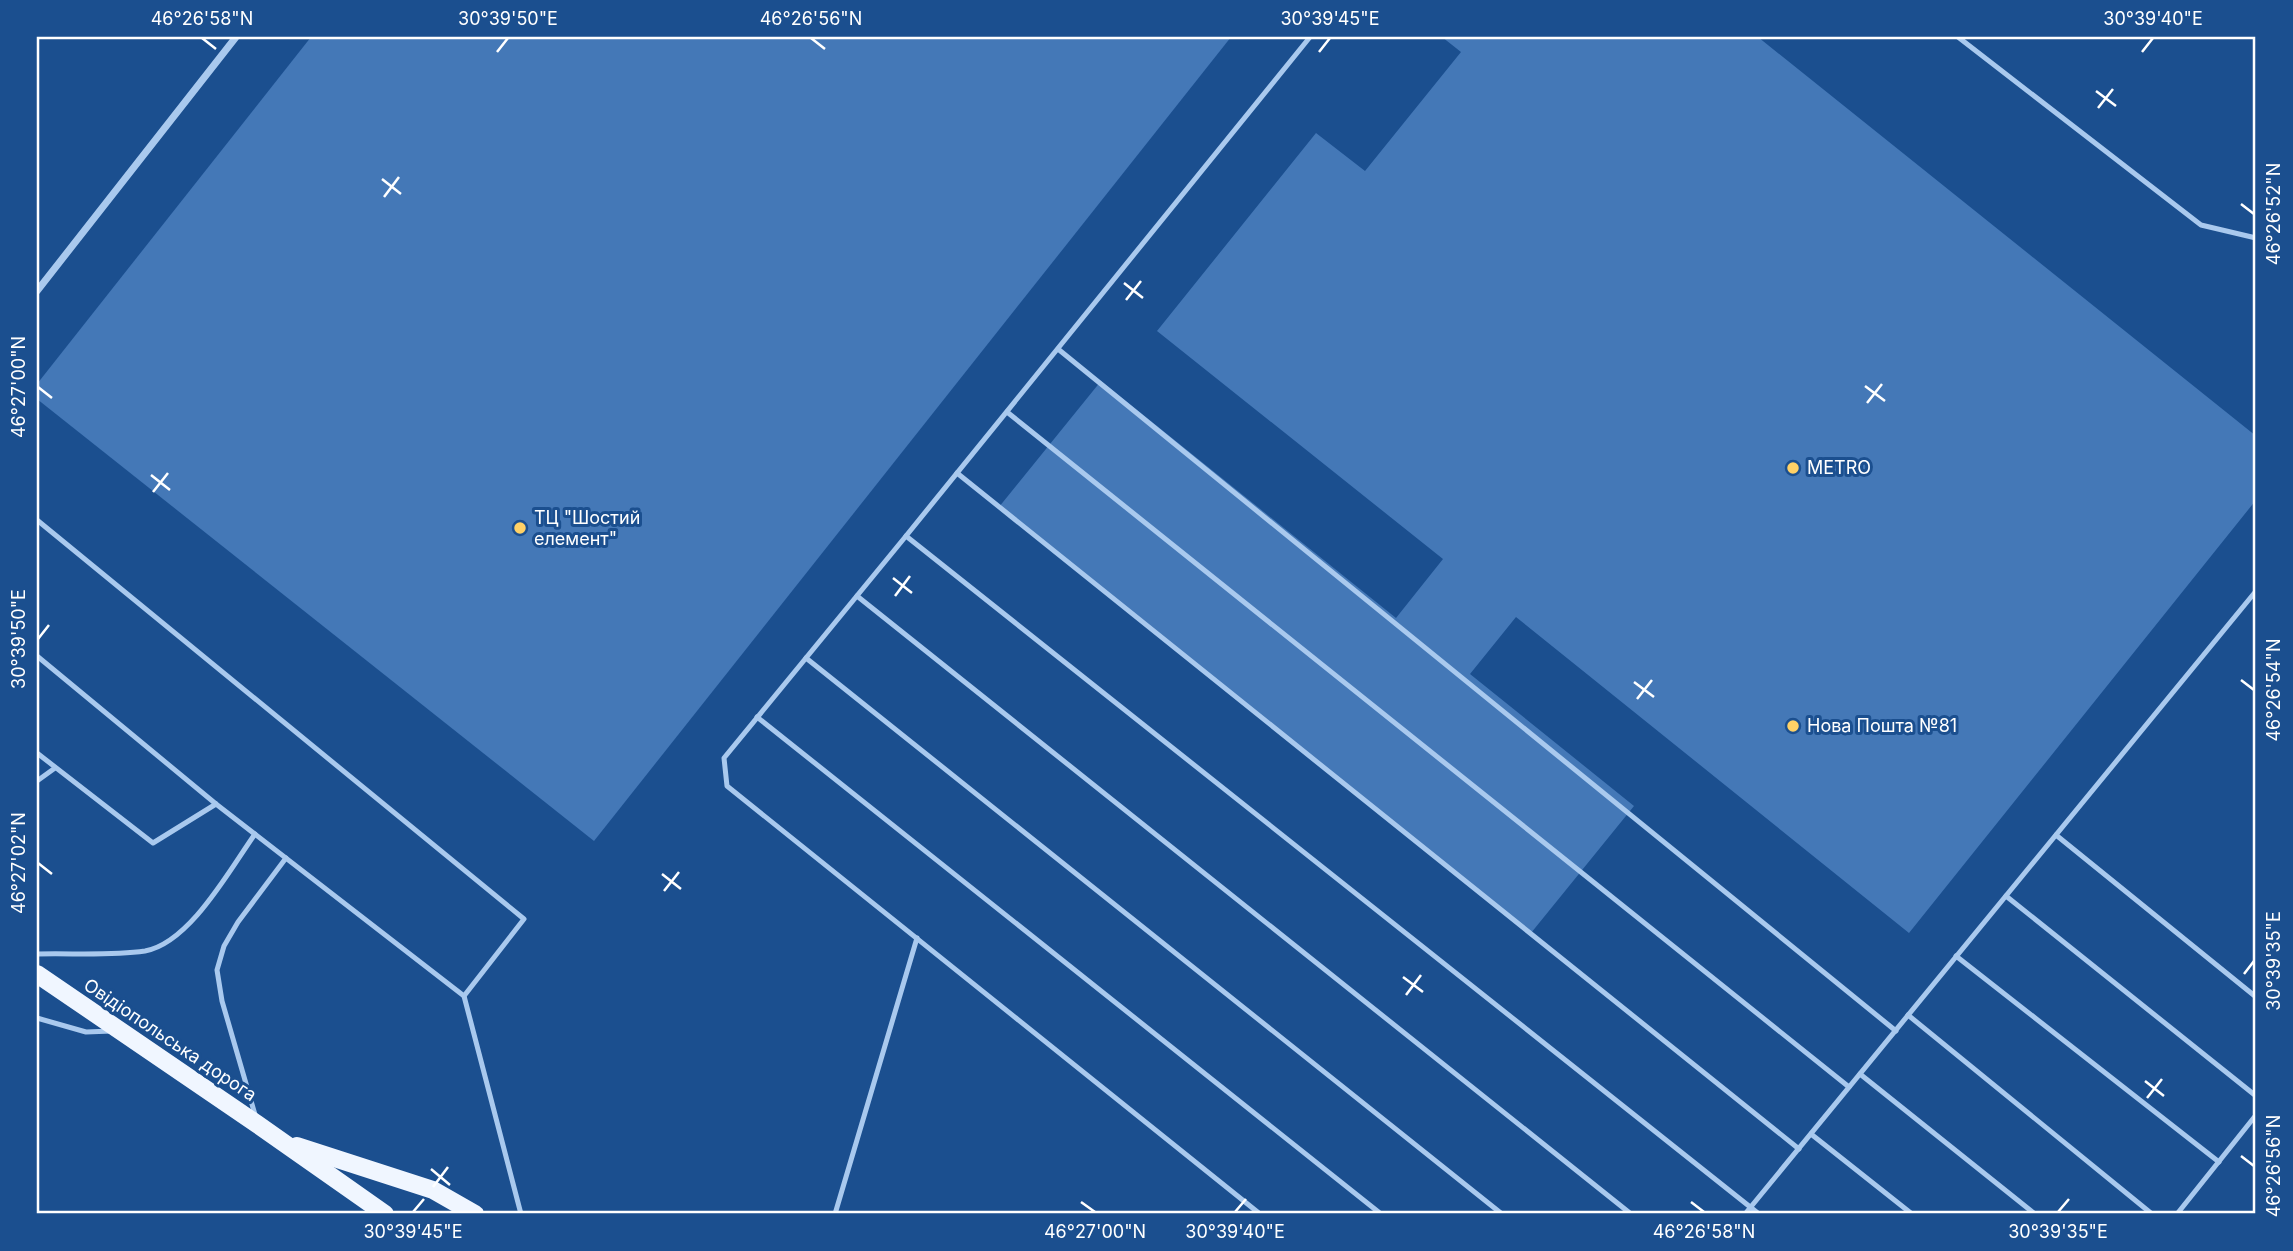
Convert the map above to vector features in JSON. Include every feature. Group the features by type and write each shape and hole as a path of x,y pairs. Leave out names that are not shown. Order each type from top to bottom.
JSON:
{"main road":[{"name":"Овідіопольська дорога","path":"37,974 385,1214"},
{"name":"Овідіопольська дорога","path":"280,1140 433,1190 475,1214"}],"street":[{"path":"37,290 236,37"}],"lane":[{"path":"1260,1214 727,786 724,758 1310,37"},
{"path":"1958,37 2201,225 2256,238"},
{"path":"1058,349 1896,1031"},
{"path":"1007,412 1849,1087"},
{"path":"957,473 1799,1149"},
{"path":"37,520 524,919 464,996"},
{"path":"906,536 1759,1214"},
{"path":"1745,1214 2256,591"},
{"path":"857,596 1631,1214"},
{"path":"37,656 216,804 464,996 521,1214"},
{"path":"806,658 1502,1214"},
{"path":"757,717 1381,1214"},
{"path":"37,753 153,843 216,804"},
{"path":"37,781 55,768"},
{"path":"37,954 148,950 170,940 191,921 208,900 255,834"},
{"path":"2056,835 2256,997"},
{"path":"257,1124 222,1001 217,970 224,946 238,922 286,858"},
{"path":"2006,896 2256,1096"},
{"path":"835,1214 917,938"},
{"path":"1956,956 2218,1162"},
{"path":"1908,1015 2152,1214"},
{"path":"37,1018 86,1032 119,1031"},
{"path":"1860,1074 2035,1214"},
{"path":"2178,1214 2256,1115"},
{"path":"1811,1134 1912,1214"}],"building":[{"name":"ТЦ \"Шостий елемент\"","path":"311,37 1231,37 594,841 37,399 37,384"},
{"name":"METRO","path":"1442,37 1758,37 2256,436 2256,500 1909,933 1516,617 1470,674 1634,806 1531,933 999,507 1101,381 1396,618 1443,559 1157,331 1316,133 1365,171 1461,52"}],"place":[{"name":"METRO","path":"1793,468"},
{"name":"ТЦ \"Шостий елемент\"","path":"520,528"},
{"name":"Нова Пошта №81","path":"1793,726"}]}
